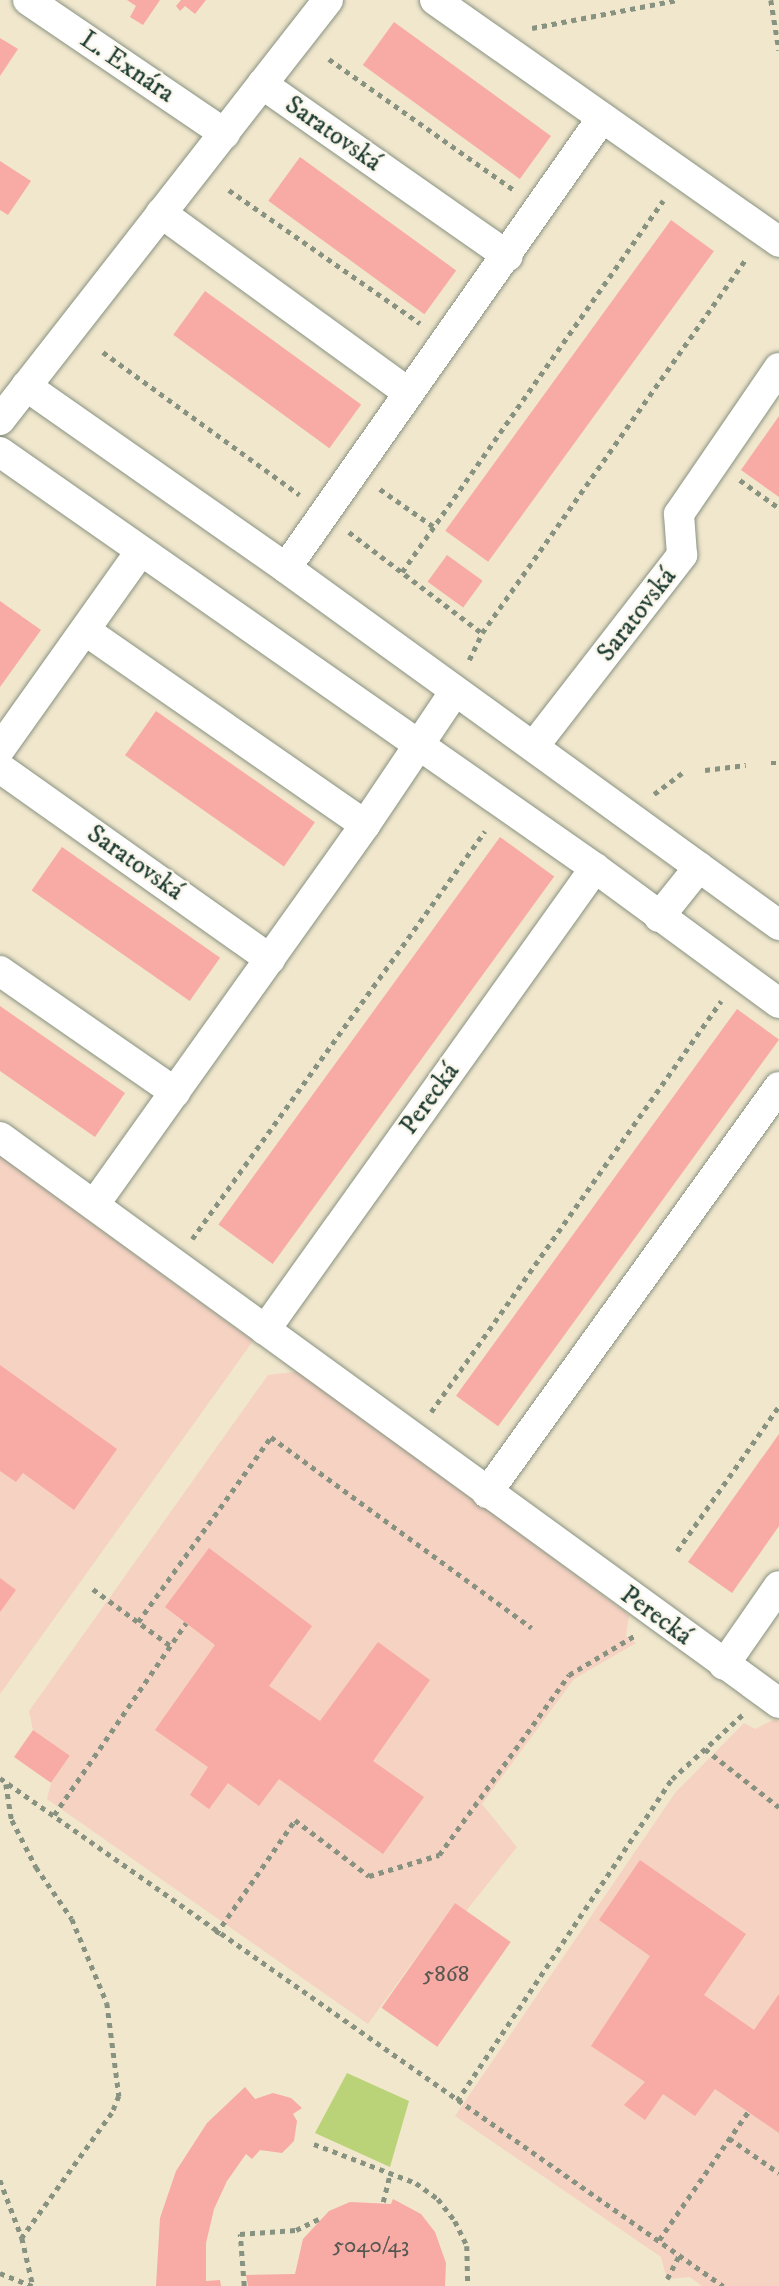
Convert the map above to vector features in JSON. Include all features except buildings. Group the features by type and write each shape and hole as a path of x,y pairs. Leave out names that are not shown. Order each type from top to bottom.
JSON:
{"street":[{"name":"L. Exnára","path":"28,0 225,134"},
{"name":"Saratovská","path":"0,420 328,0"},
{"path":"435,0 772,237"},
{"name":"Saratovská","path":"262,84 508,256"},
{"path":"286,568 603,118"},
{"path":"161,214 409,393"},
{"name":"Saratovská","path":"534,746 679,561 679,514 779,368"},
{"path":"26,386 286,568 779,925"},
{"path":"0,452 595,868 779,1003"},
{"path":"0,749 140,552"},
{"path":"86,631 365,825"},
{"path":"94,1205 420,747 455,691"},
{"name":"Saratovská","path":"0,768 270,959"},
{"path":"659,916 699,867"},
{"name":"Perecká","path":"265,1330 595,868"},
{"path":"0,971 175,1092"},
{"path":"487,1493 779,1087"},
{"name":"Perecká","path":"0,1137 655,1616 772,1698"},
{"path":"724,1665 779,1586"}],"path":[{"path":"486,36 678,0"},
{"path":"771,0 779,50"},
{"path":"329,59 540,209"},
{"path":"402,572 682,174"},
{"path":"229,190 446,342"},
{"path":"455,691 482,633 772,237"},
{"path":"103,352 325,513 482,633"},
{"path":"355,471 434,527"},
{"path":"732,475 779,508"},
{"path":"771,763 779,763"},
{"path":"705,770 746,765"},
{"path":"651,797 682,773"},
{"path":"174,1264 504,805"},
{"path":"412,1438 740,975"},
{"path":"677,1550 779,1406"},
{"path":"138,1622 271,1437 532,1628"},
{"path":"93,1589 171,1646"},
{"path":"216,1934 295,1820 369,1876 439,1855 569,1675 631,1639 655,1616"},
{"path":"54,1815 186,1623"},
{"path":"457,2101 672,1779 705,1749 772,1698"},
{"path":"705,1749 779,1807"},
{"path":"0,1778 216,1934 723,2286"},
{"path":"6,1783 12,1820 36,1867 72,1919 107,2003 119,2095 112,2113 22,2238"},
{"path":"659,2240 748,2112"},
{"path":"729,2138 779,2173"},
{"path":"314,2144 390,2173 438,2199 455,2221 467,2246 468,2286"},
{"path":"383,2202 390,2173"},
{"path":"0,2180 22,2238 33,2286"},
{"path":"244,2286 240,2234 296,2230 319,2219"},
{"path":"667,2279 679,2255"},
{"path":"0,2273 33,2286"}],"shaded area":[{"path":"0,1156 253,1341 0,1694"},
{"path":"302,1371 629,1615 626,1636 636,1643 574,1679 482,1804 517,1847 466,1911 455,1903 368,2024 47,1799 51,1783 70,1756 33,1730 29,1711 268,1375"},
{"path":"775,1719 779,1722 779,2286 702,2286 690,2277 667,2279 661,2257 455,2116 675,1793 744,1723 755,1729"}],"green space":[{"path":"347,2073 409,2101 390,2167 315,2133"}]}
